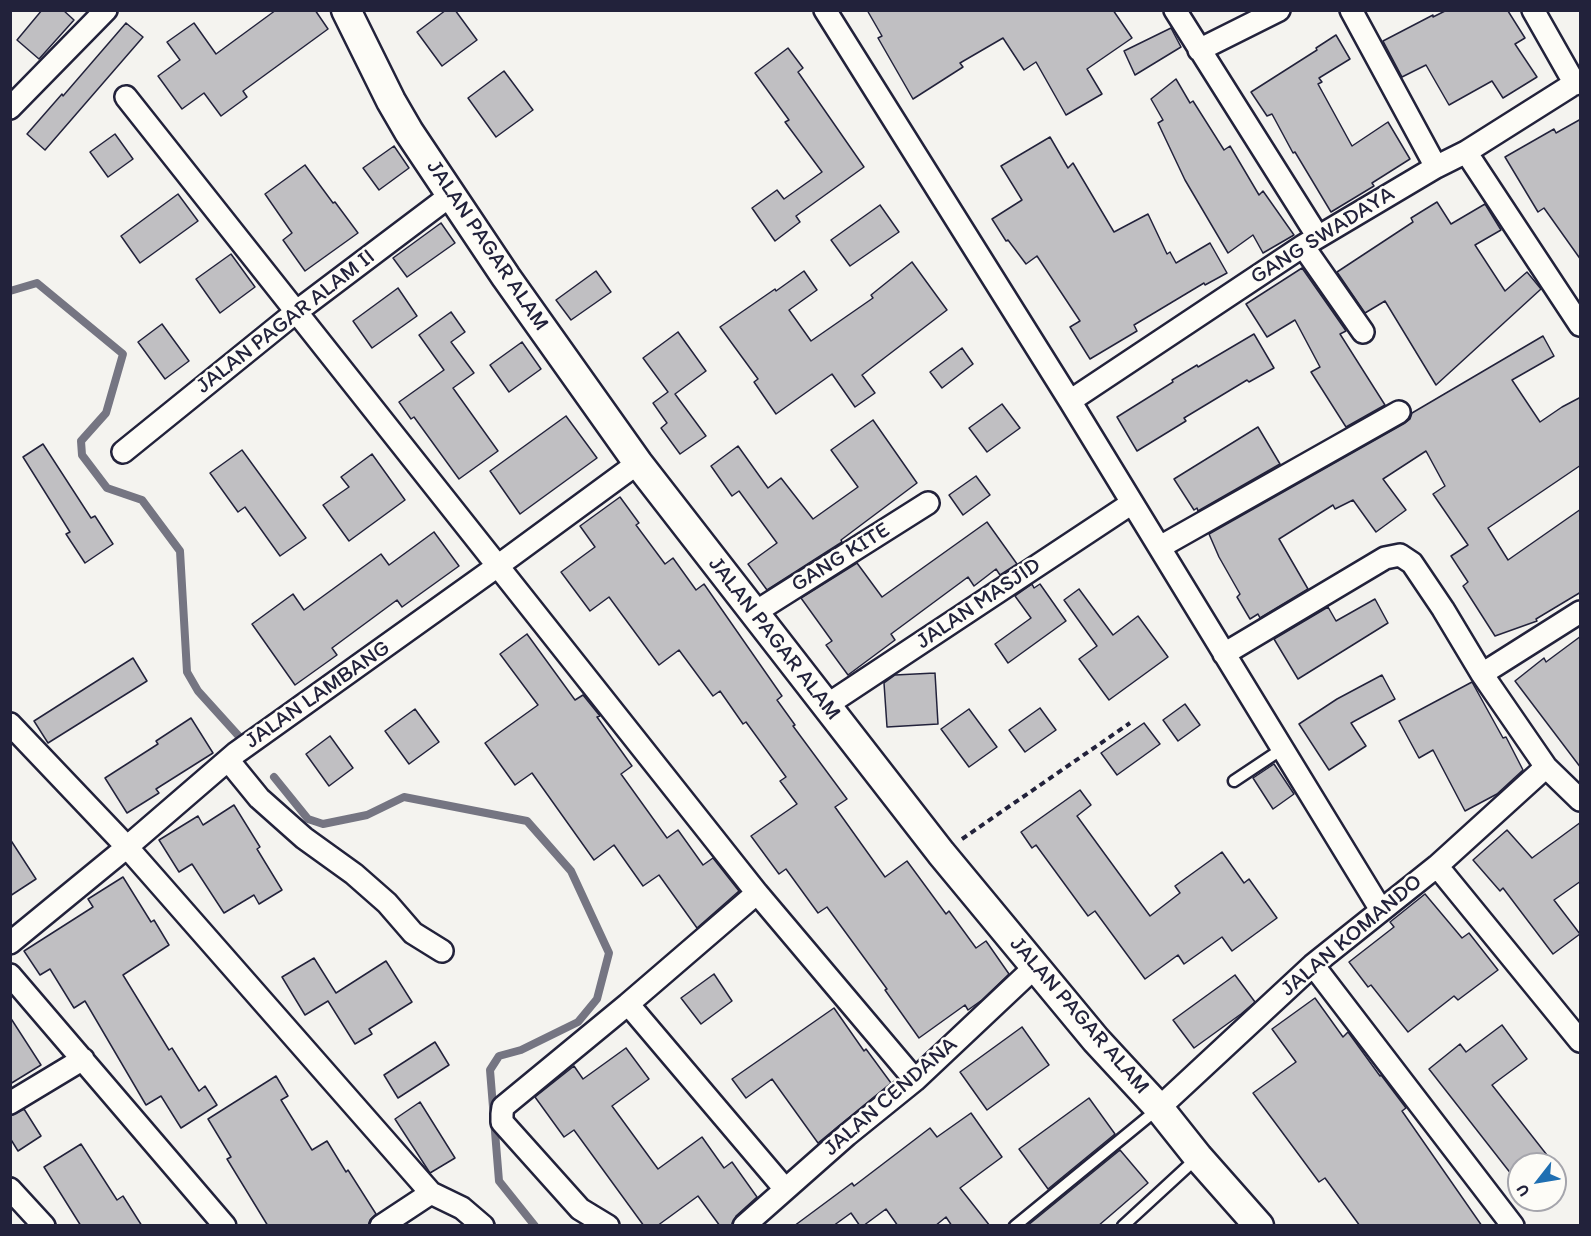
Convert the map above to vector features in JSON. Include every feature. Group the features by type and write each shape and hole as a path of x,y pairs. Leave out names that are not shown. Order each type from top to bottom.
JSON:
{"street":[{"path":"10,108 106,10"},
{"name":"JALAN PAGAR ALAM","path":"346,10 409,132 506,278 638,463 941,853 1096,1040 1160,1108 1198,1157 1258,1226"},
{"path":"825,10 1070,401 1381,910"},
{"path":"1174,10 1363,332"},
{"path":"1199,50 1279,10"},
{"path":"1352,10 1436,167"},
{"path":"1533,10 1578,82"},
{"name":"GANG SWADAYA","path":"1070,401 1310,241 1436,167 1466,152 1578,82"},
{"path":"126,97 757,892 915,1080"},
{"path":"1466,152 1581,325"},
{"name":"JALAN PAGAR ALAM II","path":"123,452 296,312 452,195"},
{"path":"1160,547 1399,412"},
{"name":"JALAN LAMBANG","path":"10,943 127,847 232,756 499,566 638,463"},
{"name":"GANG KITE","path":"754,614 928,503"},
{"name":"JALAN MASJID","path":"827,705 1132,503"},
{"path":"1224,654 1385,558 1400,555 1412,563 1482,674 1546,767 1581,800"},
{"path":"1482,674 1581,612"},
{"path":"10,724 127,847 431,1193 462,1208 483,1226"},
{"path":"232,756 259,798 304,838 354,874 387,903 413,933 442,951"},
{"name":"JALAN KOMANDO","path":"1160,1108 1313,965 1437,866 1546,767"},
{"path":"1437,866 1581,1041"},
{"path":"608,1226 579,1209 502,1122 503,1107 628,1004 757,892"},
{"path":"1313,965 1513,1226"},
{"name":"JALAN CENDANA","path":"744,1226 847,1135 915,1080 1035,967"},
{"path":"10,975 225,1226"},
{"path":"628,1004 785,1189"},
{"path":"10,1103 83,1059"},
{"path":"10,1189 44,1226"},
{"path":"381,1226 431,1193"}],"lane":[{"path":"1234,781 1282,750"},
{"path":"1015,1226 1160,1108"},
{"path":"1122,1226 1198,1157"}],"path":[{"path":"941,853 1130,723"}],"building":[{"path":"42,10 63,10 74,20 39,59 17,40"},
{"path":"276,10 315,10 328,29 243,91 247,97 221,116 204,93 182,109 158,76 180,60 167,42 194,23 216,54"},
{"path":"446,10 455,10 477,40 442,66 417,32"},
{"path":"867,10 1113,10 1132,38 1087,69 1102,94 1066,115 1036,62 1024,70 1003,38 960,63 963,67 913,99 878,38 882,36"},
{"path":"1447,10 1508,11 1525,38 1515,44 1537,77 1503,98 1492,81 1449,105 1426,65 1402,77 1383,41"},
{"path":"126,23 143,37 45,150 27,134"},
{"path":"1171,28 1181,47 1135,75 1124,51"},
{"path":"1336,35 1350,59 1319,78 1322,82 1318,84 1352,146 1388,122 1410,159 1372,183 1374,186 1331,212 1295,152 1293,153 1272,114 1267,116 1251,92 1317,50 1316,48"},
{"path":"788,48 803,68 798,72 864,167 796,216 800,222 775,241 752,208 777,190 784,199 822,172 785,122 789,120 755,73"},
{"path":"504,71 533,110 496,137 468,98"},
{"path":"1176,79 1190,103 1193,101 1224,150 1230,146 1259,195 1263,191 1294,235 1263,253 1253,235 1228,253 1185,180 1158,123 1163,120 1151,99"},
{"path":"1581,119 1581,260 1544,208 1538,212 1505,157 1554,129 1556,133"},
{"path":"115,134 133,159 108,177 90,152"},
{"path":"1050,137 1068,168 1073,163 1114,232 1148,214 1167,254 1170,252 1176,263 1210,243 1227,273 1205,285 1204,283 1134,325 1137,331 1090,359 1070,327 1080,321 1037,256 1026,264 1008,240 1006,241 992,219 1022,200 1001,166"},
{"path":"394,146 409,168 379,190 363,168"},
{"path":"305,165 358,233 305,271 283,240 292,233 265,194"},
{"path":"178,194 198,221 140,263 121,236"},
{"path":"1437,202 1451,224 1485,204 1501,230 1475,245 1505,291 1527,272 1541,289 1436,385 1385,301 1365,313 1337,272 1413,222 1411,218"},
{"path":"880,205 899,232 850,266 831,240"},
{"path":"441,223 455,243 407,277 393,258"},
{"path":"231,254 255,287 220,313 196,279"},
{"path":"912,262 947,310 862,375 875,393 855,407 832,374 776,414 754,382 758,379 720,327 804,271 817,290 789,310 811,341 873,298 871,295"},
{"path":"1302,268 1346,331 1340,334 1385,405 1346,427 1311,372 1320,367 1295,320 1267,337 1246,304"},
{"path":"596,271 611,292 571,320 556,300"},
{"path":"398,288 417,316 372,348 353,321"},
{"path":"451,312 465,332 451,342 474,373 453,388 498,451 459,479 414,417 411,419 399,402 444,370 419,335"},
{"path":"162,324 189,361 165,379 138,342"},
{"path":"678,332 706,371 675,394 706,436 680,454 661,428 667,423 653,403 668,392 643,358"},
{"path":"1254,334 1274,368 1249,382 1247,380 1184,418 1186,421 1137,451 1117,417 1173,382 1172,380"},
{"path":"1543,336 1554,356 1512,380 1540,422 1581,397 1581,465 1488,528 1508,560 1581,509 1581,592 1536,619 1537,621 1495,636 1463,586 1468,582 1451,556 1468,545 1433,494 1445,486 1426,451 1383,479 1406,510 1376,532 1353,500 1335,509 1333,505 1279,539 1308,589 1260,618 1258,614 1250,619 1237,597 1240,594 1209,534 1405,423 1410,419 1412,413"},
{"path":"522,342 541,369 509,392 490,365"},
{"path":"962,348 973,364 942,388 930,372"},
{"path":"1002,404 1020,428 987,452 969,428"},
{"path":"566,416 597,458 520,514 490,471"},
{"path":"873,420 917,483 841,540 842,542 767,590 748,564 777,543 739,491 732,496 711,466 738,446 768,488 781,478 813,519 858,487 831,450"},
{"path":"1258,427 1280,464 1198,511 1197,508 1194,510 1174,479"},
{"path":"43,444 91,518 95,516 113,544 85,563 66,534 70,532 23,457"},
{"path":"242,450 306,538 280,556 245,507 238,512 210,473"},
{"path":"372,454 405,500 349,541 323,505 349,487 341,477"},
{"path":"976,476 990,495 963,515 949,495"},
{"path":"620,497 639,523 636,525 665,564 673,558 696,590 704,584 782,696 777,700 795,725 793,726 847,799 835,807 885,877 907,861 946,914 949,911 976,948 986,941 1009,974 968,1010 965,1005 919,1038 885,990 887,989 827,907 818,913 786,869 779,874 751,836 797,804 780,781 786,777 746,722 743,724 720,691 713,696 679,650 659,665 609,597 590,611 561,572 595,547 580,526"},
{"path":"987,522 1017,564 1000,575 996,569 974,586 968,577 891,634 895,640 848,675 826,645 832,641 801,598 857,563 882,597"},
{"path":"434,532 459,566 402,607 397,600 332,648 337,655 295,685 252,624 293,594 304,610 381,554 389,565"},
{"path":"1032,584 1034,588 1040,584 1066,621 1008,663 995,644 1031,618 1015,596"},
{"path":"1079,589 1113,635 1138,616 1168,657 1109,700 1079,659 1097,646 1064,600"},
{"path":"1375,599 1388,623 1298,679 1274,639 1328,607 1336,621"},
{"path":"527,634 575,700 583,695 600,716 597,717 632,766 621,774 667,838 678,830 703,865 713,858 739,891 697,928 659,875 643,886 614,845 594,860 532,773 515,785 485,743 538,705 500,654"},
{"path":"1581,636 1581,768 1515,681 1544,658 1546,662"},
{"path":"133,658 147,681 48,743 34,721"},
{"path":"935,673 938,724 887,727 884,683 895,675"},
{"path":"1382,675 1395,699 1351,723 1366,746 1329,770 1299,724 1337,699"},
{"path":"1472,682 1503,738 1506,737 1523,770 1497,794 1465,811 1433,750 1419,758 1399,721"},
{"path":"1185,704 1200,725 1178,741 1163,720"},
{"path":"1040,708 1056,730 1025,752 1009,730"},
{"path":"415,709 439,742 409,764 385,731"},
{"path":"969,709 997,747 969,767 941,729"},
{"path":"191,718 213,753 156,789 159,793 127,813 105,778 158,744 156,741"},
{"path":"1144,723 1160,744 1117,775 1101,753"},
{"path":"330,736 353,768 329,786 306,754"},
{"path":"1274,764 1294,794 1273,809 1253,778"},
{"path":"1080,790 1091,805 1077,816 1150,916 1180,893 1175,886 1222,852 1244,883 1249,879 1277,918 1232,951 1222,937 1184,964 1178,955 1145,979 1095,911 1088,916 1036,845 1032,848 1021,832"},
{"path":"234,805 260,847 257,849 282,890 259,904 254,895 224,913 192,864 179,872 159,840 198,816 203,825"},
{"path":"1581,822 1581,881 1554,900 1580,934 1553,954 1503,888 1500,891 1473,860 1507,830 1532,858"},
{"path":"10,839 36,879 10,896"},
{"path":"123,877 151,922 154,920 169,945 123,975 169,1050 172,1048 199,1091 205,1086 217,1105 181,1128 161,1096 146,1105 85,1001 74,1008 50,969 40,975 24,951 93,907 88,899"},
{"path":"1425,894 1462,938 1469,933 1498,970 1458,1000 1454,996 1408,1032 1371,985 1368,987 1349,962 1394,927 1390,922"},
{"path":"314,958 336,993 386,961 412,1002 369,1029 372,1034 355,1044 328,1001 305,1015 282,977"},
{"path":"714,974 732,1001 701,1024 681,998"},
{"path":"1235,975 1255,1002 1194,1048 1173,1020"},
{"path":"1315,998 1343,1037 1348,1032 1406,1108 1402,1111 1482,1226 1360,1226 1325,1178 1319,1182 1253,1093 1296,1062 1272,1029"},
{"path":"834,1008 864,1051 866,1049 891,1083 818,1143 772,1079 746,1098 732,1079"},
{"path":"10,1017 41,1065 10,1084"},
{"path":"1502,1025 1527,1059 1492,1085 1545,1152 1507,1152 1507,1169 1429,1069 1460,1044 1466,1052"},
{"path":"1022,1027 1049,1065 987,1110 960,1072"},
{"path":"435,1042 449,1065 398,1098 384,1075"},
{"path":"626,1048 649,1079 612,1106 658,1169 702,1137 724,1168 732,1162 757,1197 736,1216 732,1226 720,1226 698,1196 657,1226 644,1226 574,1130 564,1137 535,1097 574,1066 583,1079"},
{"path":"276,1076 288,1096 281,1100 312,1150 327,1141 376,1214 368,1226 268,1226 227,1159 231,1157 208,1119"},
{"path":"1089,1098 1115,1134 1048,1189 1019,1149"},
{"path":"420,1102 455,1158 430,1173 395,1119"},
{"path":"24,1109 41,1136 18,1151 10,1138 10,1116"},
{"path":"971,1113 1002,1157 960,1188 990,1226 952,1226 946,1217 935,1226 898,1226 886,1209 863,1226 860,1226 851,1213 833,1226 794,1226 852,1183 854,1186 930,1128 937,1137"},
{"path":"81,1144 117,1200 123,1196 142,1226 81,1226 44,1167"},
{"path":"1120,1150 1148,1183 1098,1226 1027,1226"}],"waterway":[{"path":"10,291 37,283 123,354 106,413 81,441 82,455 107,488 142,500 180,551 187,672 198,691 245,743"},
{"path":"274,777 308,819 323,824 367,815 404,797 527,821 571,871 609,953 597,999 578,1022 521,1050 499,1056 490,1070 499,1181 535,1226"}]}
